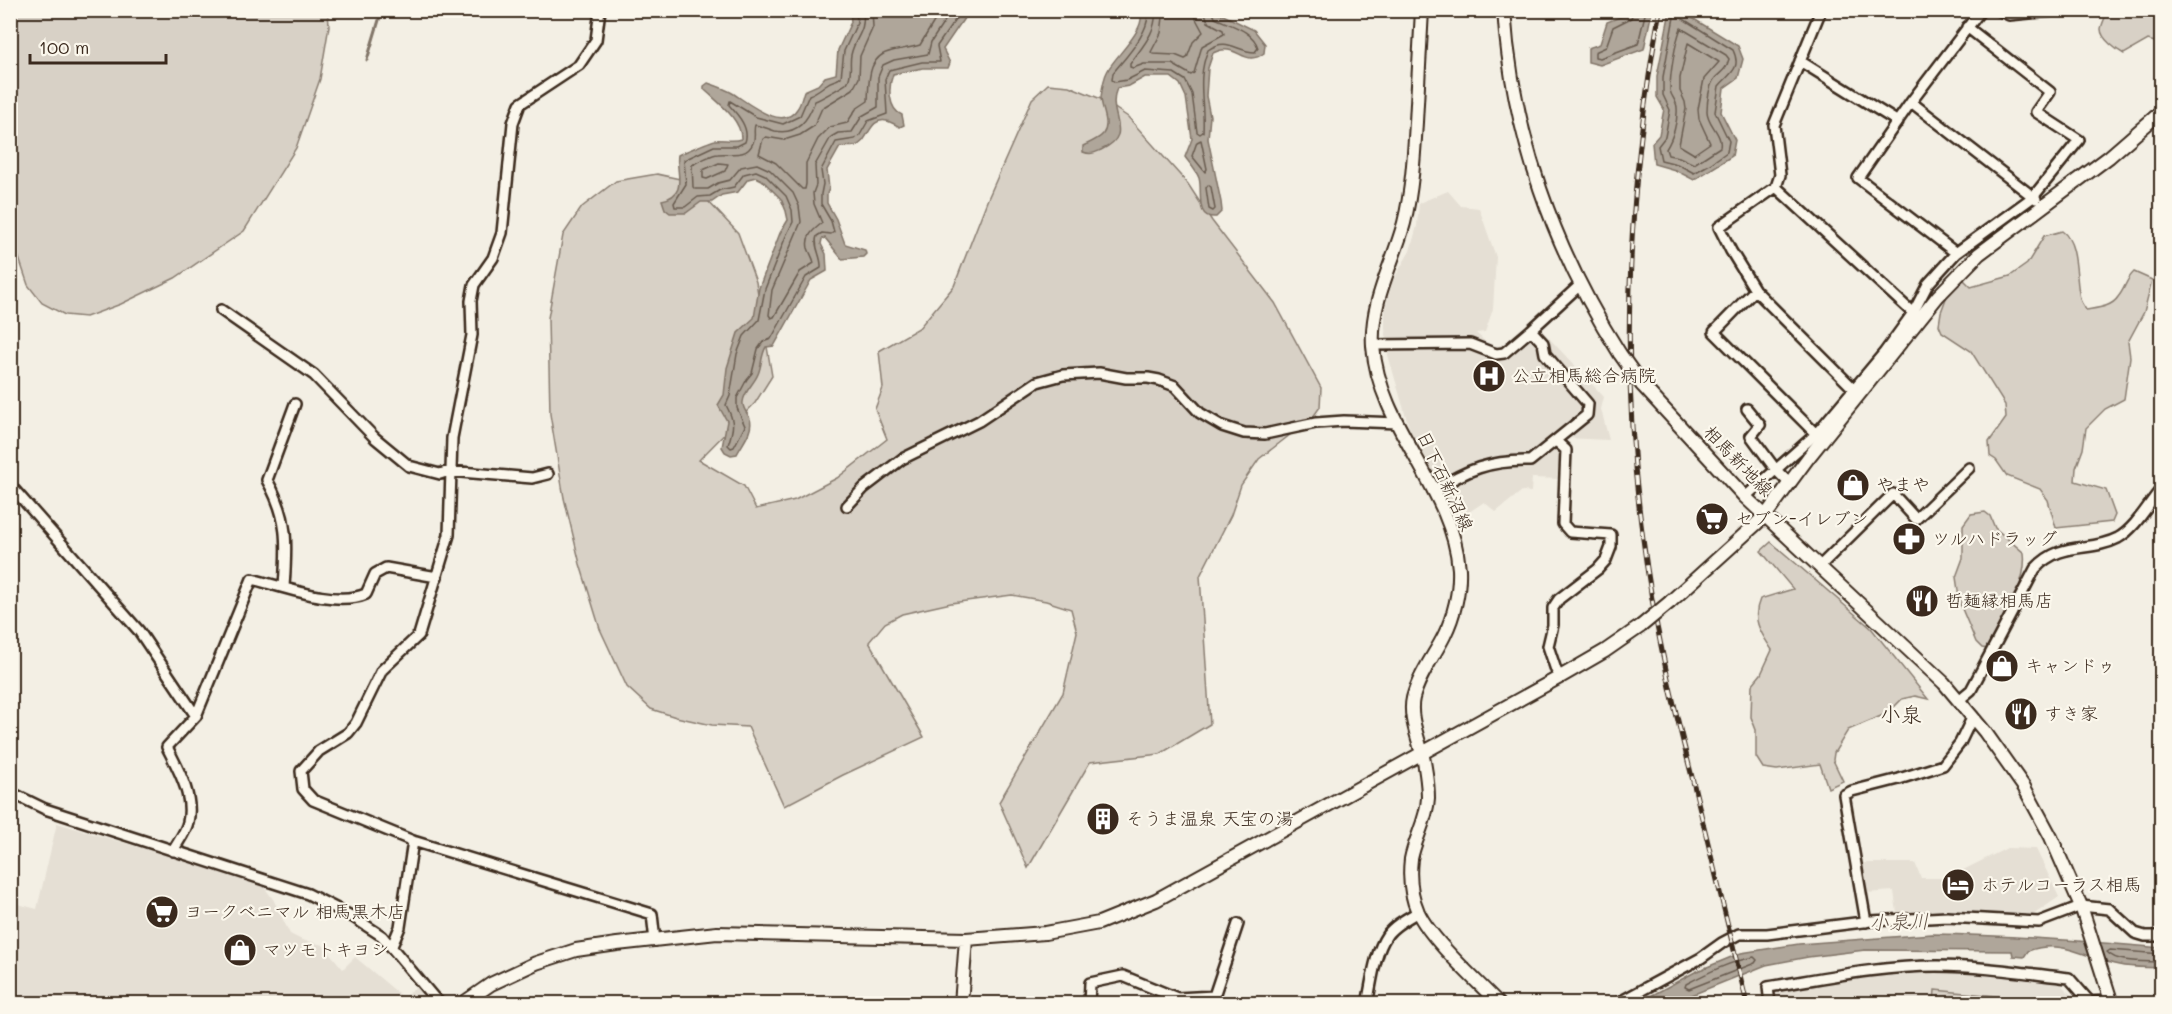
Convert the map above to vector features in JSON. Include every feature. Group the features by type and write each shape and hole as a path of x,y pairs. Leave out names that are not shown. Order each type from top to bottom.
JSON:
{"main road":[{"name":"日下石新沼線","path":"1422,10 1413,157 1408,196 1404,223 1377,304 1373,345 1382,389 1451,531 1459,572 1457,600 1446,634 1420,679 1413,700 1414,727 1422,753 1428,796 1425,817 1412,859 1411,888 1418,912 1433,935 1498,1004"},
{"name":"相馬新地線","path":"1504,10 1512,86 1526,145 1543,199 1595,314 1642,385 1745,497 1944,683 1972,716 2024,787 2051,837 2081,906 2112,1002"},
{"path":"462,1004 491,984 536,963 576,950 717,933 966,939 1045,933 1099,923 1156,900 1560,677 1605,651 1641,626 1766,515 1956,275 1979,254 2109,157 2162,111"},
{"path":"961,1004 966,939"}],"street":[{"path":"600,10 596,40 579,65 520,104 513,123 502,233 493,258 474,285 472,293 472,336 452,438 449,471 449,535 419,635 382,670 356,723 348,733 318,751 301,771 303,789 313,800 413,841 652,914 655,941"},
{"path":"1821,10 1774,125 1780,175 1776,187 1719,227 1755,290 1854,389"},
{"path":"1956,253 1858,178 1980,10"},
{"path":"1998,10 2009,15 2064,10"},
{"path":"1745,497 1815,434 1854,389 1913,313 1928,284 1956,253 2033,197 2079,140 2036,112 2050,92 1967,27"},
{"path":"1800,61 1898,123"},
{"path":"1911,102 2046,205"},
{"path":"1776,187 1913,313"},
{"path":"1373,345 1470,344 1496,354 1504,353 1580,285"},
{"path":"1755,290 1714,332 1815,434"},
{"path":"221,309 314,375 375,438 408,466 440,474 449,471 532,478 548,474"},
{"path":"1433,491 1474,468 1507,461 1530,461 1587,415 1588,404 1545,354 1543,344 1531,330"},
{"path":"847,506 864,488 902,459 979,421 1037,382 1063,375 1099,374 1159,380 1174,386 1200,413 1222,426 1244,433 1265,434 1316,423 1344,421 1398,423"},
{"path":"285,587 287,553 284,518 278,498 267,480 295,404"},
{"path":"1747,409 1760,424 1751,436 1776,470 1790,484"},
{"path":"1557,441 1566,450 1563,524 1570,532 1611,535 1611,547 1606,560 1598,569 1559,598 1553,608 1553,625 1548,646 1560,677"},
{"path":"1820,566 1893,494 1916,519 1969,468"},
{"path":"10,485 139,631 196,716"},
{"path":"1959,700 1971,690 2035,569 2045,559 2058,552 2116,538 2132,524 2162,488"},
{"path":"173,851 188,823 188,799 179,771 167,747 196,716 252,579 338,600 355,599 366,594 375,574 386,568 436,577"},
{"path":"1866,922 1844,795 1943,765 1960,743 1972,716"},
{"path":"10,792 45,809 308,894 353,917 382,936 441,1004"},
{"path":"392,946 400,927 413,841"},
{"path":"1616,1004 1701,958 1739,934 1767,934 1866,922 1947,917 2039,922 2081,906 2109,909 2135,933 2145,936 2162,936"},
{"path":"1367,1004 1378,955 1388,934 1418,912"},
{"path":"1089,1004 1090,983 1123,976 1176,1001 1214,996 1238,924"},
{"path":"1770,1004 1768,987 1872,971 1936,966 2011,969 2025,973 2069,978 2090,1002 2112,1002"}],"shaded area":[{"path":"2107,10 2161,11 2161,27 2155,42 2148,40 2124,54 2121,52 2110,44 2102,33 2101,29"},
{"path":"10,11 328,11 329,26 320,79 296,148 244,231 175,278 121,304 86,317 65,315 42,303 28,285 10,225"},
{"path":"1048,84 1069,86 1101,99 1128,117 1188,184 1212,221 1275,303 1321,388 1320,407 1313,417 1259,459 1241,485 1231,515 1200,576 1210,724 1160,754 1090,762 1028,868 999,802 1063,693 1077,632 1071,609 1046,601 1012,595 951,603 902,614 885,623 869,642 924,737 784,806 748,727 712,725 651,709 627,687 600,629 580,564 564,498 550,414 548,318 563,235 582,207 616,181 657,174 689,181 738,233 756,282 772,376 755,403 699,460 744,486 756,509 795,500 837,478 887,439 875,409 883,388 879,351 919,328 954,286 987,201 1032,99"},
{"name":"公立相馬総合病院","path":"1448,191 1461,206 1479,208 1496,257 1493,309 1485,332 1476,333 1490,346 1497,347 1509,341 1532,320 1604,397 1601,409 1609,440 1565,438 1555,446 1562,452 1561,479 1532,478 1531,492 1522,491 1496,512 1484,502 1457,520 1409,427 1388,355 1385,328 1385,308 1392,282 1410,251 1417,226 1419,203"},
{"path":"2062,231 2074,252 2080,300 2086,310 2112,303 2134,272 2152,280 2144,312 2128,342 2130,357 2124,399 2105,409 2086,428 2083,449 2076,468 2075,481 2106,490 2115,515 2112,522 2056,528 2048,500 2040,489 2007,476 1996,460 1990,456 1989,442 2006,418 2005,405 1971,351 1942,332 1939,325 1941,312 1951,285 1962,278 1971,287 2010,276 2027,264 2044,236"},
{"path":"1985,512 1990,516 1995,528 2024,553 2024,565 2018,590 1988,649 1982,648 1976,642 1960,604 1956,577 1963,558 1963,525 1971,514"},
{"path":"1771,542 1871,628 1928,699 1915,696 1902,699 1888,713 1848,730 1834,753 1833,760 1843,781 1828,788 1820,764 1777,770 1763,768 1756,757 1756,730 1751,717 1752,685 1761,674 1772,650 1758,626 1757,607 1760,599 1793,589 1761,551"},
{"path":"57,823 261,883 273,899 290,934 302,940 323,945 343,969 355,957 404,998 417,986 434,1003 11,1003 10,902 37,909"},
{"name":"ホテルコーラス相馬","path":"2007,848 2036,849 2059,897 2030,917 1921,910 1897,913 1894,891 1865,893 1859,863 1915,863 1921,878 1947,878"},
{"path":"1930,972 2059,983 2080,1003 1774,1004 1776,988"},
{"path":"1935,990 2056,1002 2058,1003 1934,1003"}],"water":[{"path":"850,11 969,11 943,49 950,63 948,68 923,68 893,74 890,97 894,108 902,115 904,125 900,127 887,121 876,123 860,144 840,147 827,170 829,189 827,203 836,219 845,244 865,250 866,254 863,257 842,259 825,238 822,239 827,271 811,280 774,346 766,347 764,350 758,374 745,394 743,402 751,423 749,432 737,454 731,455 722,447 727,421 718,405 724,395 727,368 738,333 754,318 759,288 780,233 788,220 786,211 781,199 756,177 748,179 738,192 722,195 712,202 701,202 686,213 670,213 665,209 662,200 670,197 678,188 678,155 715,140 741,139 733,118 704,89 704,86 708,83 725,89 756,109 775,117 783,118 791,115 798,107 804,91 818,85 825,77 836,74 838,50 851,22"},
{"path":"1140,11 1215,11 1254,30 1265,44 1264,53 1258,57 1247,57 1228,50 1213,53 1208,68 1206,96 1210,116 1208,139 1222,211 1216,217 1205,214 1202,209 1199,178 1185,157 1192,139 1186,97 1180,84 1171,77 1145,77 1129,86 1117,88 1114,107 1119,130 1117,137 1112,144 1101,150 1094,153 1083,152 1083,146 1099,138 1105,130 1106,121 1101,102 1104,80 1112,64 1136,33 1140,25"},
{"path":"1629,11 1652,11 1644,49 1600,65 1588,62 1588,48 1600,44 1607,22 1628,14"},
{"path":"1670,11 1681,11 1738,46 1743,59 1738,78 1724,88 1721,112 1735,140 1732,156 1694,180 1675,170 1654,164 1652,143 1659,135 1664,109 1657,97 1657,76"},
{"path":"1932,934 2047,939 2161,948 2161,968 2119,965 2063,948 2052,947 2028,951 2024,957 2013,956 2012,951 1865,950 1766,965 1672,1003 1636,1004 1695,972 1741,953 1799,944"}],"waterway":[{"path":"367,60 382,10"}],"railway":[{"path":"1660,10 1640,141 1630,274 1629,341 1636,473 1647,569 1664,659 1747,1004"}],"place":[{"name":"公立相馬総合病院","path":"1489,376"},
{"name":"やまや","path":"1853,485"},
{"name":"セブン-イレブン","path":"1712,519"},
{"name":"ツルハドラッグ","path":"1909,539"},
{"name":"哲麺縁相馬店","path":"1922,601"},
{"name":"キャンドゥ","path":"2002,666"},
{"name":"すき家","path":"2021,714"},
{"name":"そうま温泉 天宝の湯","path":"1103,819"},
{"name":"ホテルコーラス相馬","path":"1958,885"},
{"name":"ヨークベニマル 相馬黒木店","path":"162,912"},
{"name":"マツモトキヨシ","path":"240,950"}],"district":[{"name":"小泉","path":"1901,715"}],"water label":[{"name":"小泉川","path":"1899,922"}]}
